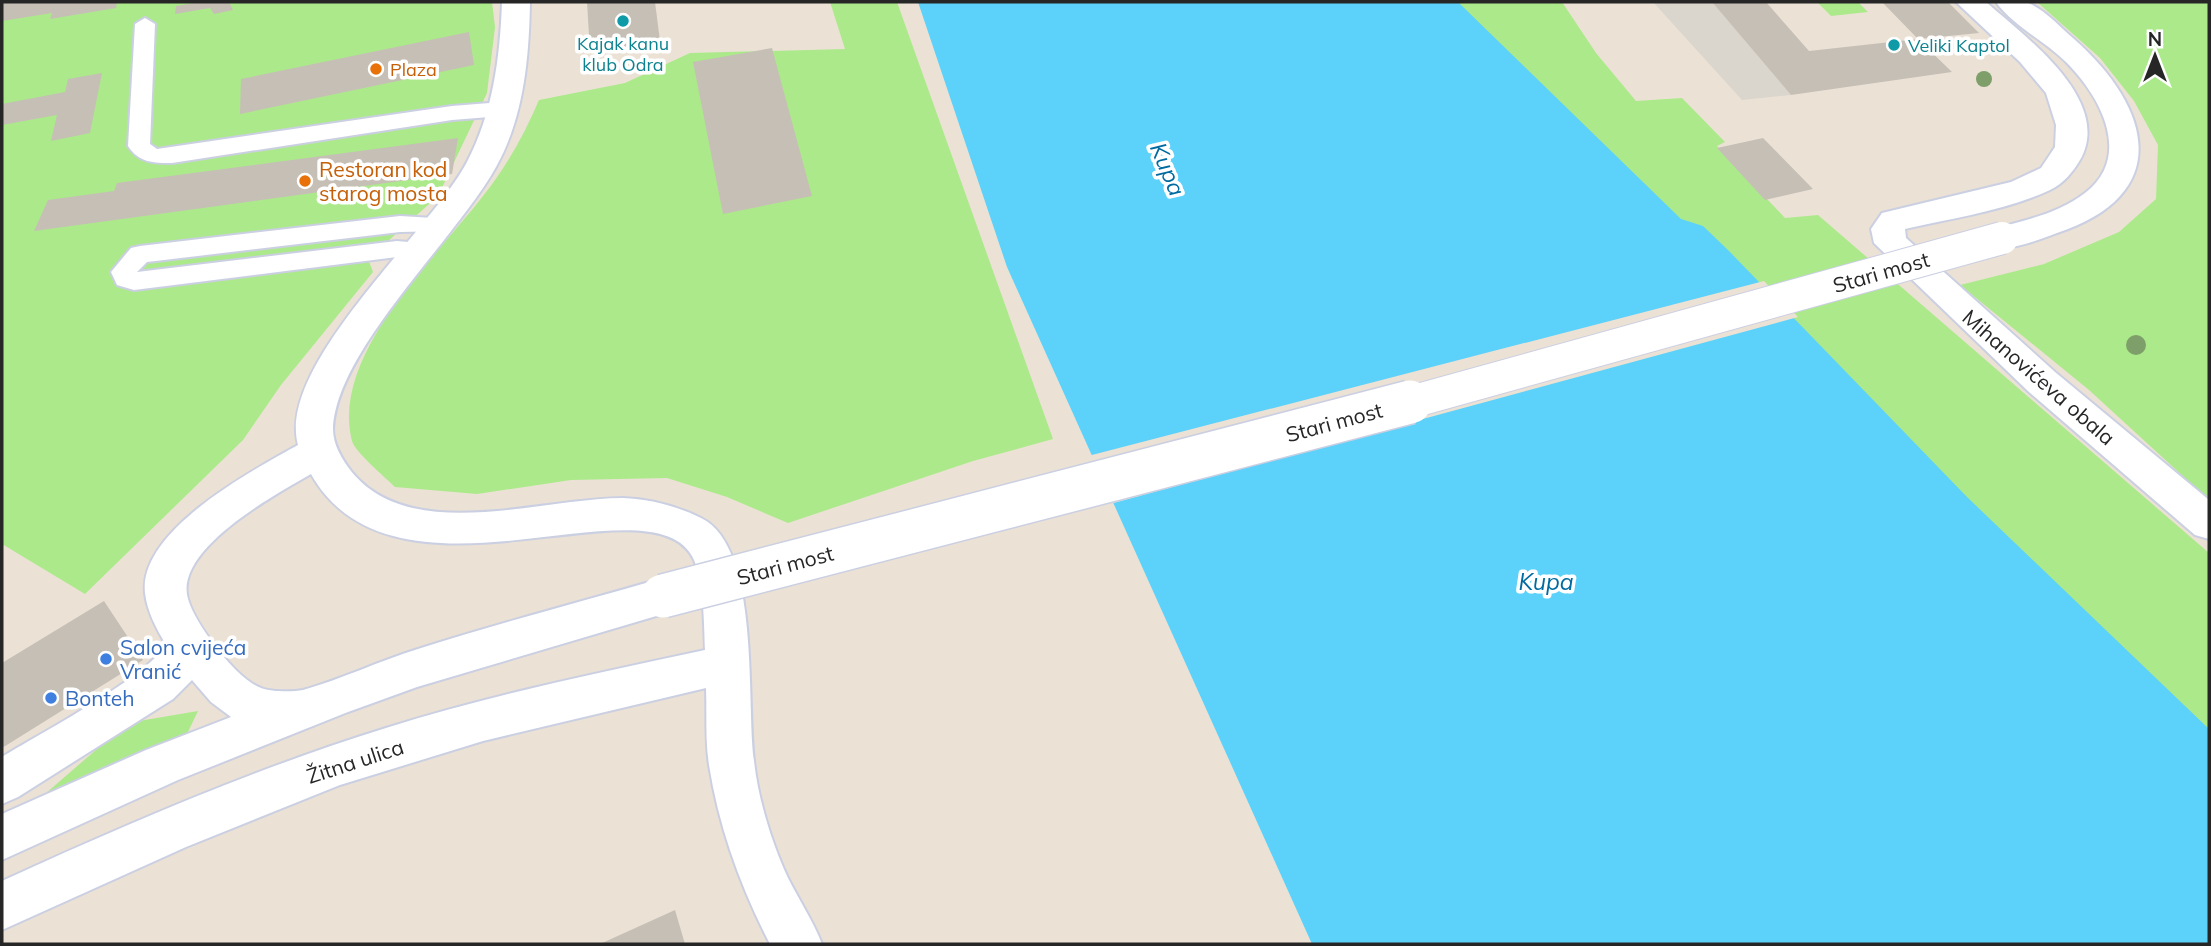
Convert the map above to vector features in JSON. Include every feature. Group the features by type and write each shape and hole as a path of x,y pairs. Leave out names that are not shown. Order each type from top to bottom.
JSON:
{"street":[{"path":"516,2 513,61 502,109 482,166 432,237 355,333 334,366 322,393 314,431 330,472 355,504 401,523 453,529 629,513 652,517 693,533 712,551 725,615 731,762 741,808 766,886 797,944"},
{"name":"Mihanovićeva obala","path":"1970,2 2045,74 2061,94 2070,113 2073,135 2067,158 2051,176 2024,188 1894,221 1887,229 1891,243 1962,312 2209,523"},
{"name":"Stari most","path":"305,710 417,668 663,596 1539,369 2002,238 2068,216 2092,204 2118,173 2127,146 2116,108 2095,76 2010,2"},
{"path":"305,710 274,711 250,705 233,695 187,640 164,603 165,584 177,558 197,531 232,501 320,451"},
{"path":"2,782 159,685 176,669 185,653 187,640"},
{"name":"Žitna ulica","path":"2,906 163,831 341,764 468,725 725,665"},
{"path":"2,837 162,765 305,710"}],"lane":[{"path":"145,24 139,146 152,156 173,156 452,113 502,109"},
{"path":"400,224 432,237 397,249 134,281 126,279 123,272 140,254 400,224"}],"green space":[{"path":"2,2 492,2 495,27 487,93 438,196 368,259 373,272 281,385 243,440 85,594 2,544"},
{"path":"830,2 897,2 1053,439 973,461 788,523 727,497 667,478 571,480 477,494 395,487 364,458 352,441 349,409 356,376 371,342 415,278 500,173 539,100 625,83 690,53 845,49"},
{"path":"1435,2 1562,2 1596,53 1636,101 1682,98 1725,142 1717,146 1785,218 1818,215 2209,553 2209,944"},
{"path":"1817,2 1858,2 1868,12 1831,16"},
{"path":"2037,2 2209,2 2209,500 2089,390 1960,285 2044,264 2119,232 2156,199 2158,145 2134,101 2100,58"},
{"path":"198,711 187,734 45,794 127,723"}],"shaded area":[{"path":"1653,2 1712,2 1791,95 1742,100"}],"water":[{"name":"Kupa","path":"918,2 1458,2 1681,219 1703,226 1729,251 1967,497 2209,729 2209,944 1312,944 1007,267"}],"pier":[{"path":"1764,281 1798,317 1110,504 1088,456"}],"building":[{"path":"2,2 117,2 116,8 50,19 52,13 2,21"},
{"path":"201,2 229,2 233,10 214,14 210,8 175,14 176,6"},
{"name":"Kajak kanu klub Odra","path":"587,2 655,2 660,41 590,52"},
{"name":"Veliki Kaptol","path":"1712,2 1766,2 1809,51 1918,39 1952,72 1791,95"},
{"path":"1882,2 1948,2 1979,33 1918,39"},
{"path":"469,32 474,65 240,114 241,79"},
{"path":"772,48 812,196 723,214 693,62"},
{"path":"102,73 90,133 51,141 57,115 2,125 2,104 65,92 68,79"},
{"path":"458,138 452,174 34,231 48,200 114,191 117,183"},
{"path":"1763,138 1813,189 1765,200 1717,148"},
{"path":"104,601 143,660 2,748 2,663"},
{"path":"675,910 685,944 600,944"}],"place":[{"name":"Kajak kanu klub Odra","path":"623,21"},
{"name":"Veliki Kaptol","path":"1894,45"},
{"name":"Plaza","path":"376,69"},
{"name":"Restoran kod starog mosta","path":"305,181"},
{"name":"Salon cvijeća Vranić","path":"106,659"},
{"name":"Bonteh","path":"51,698"}]}
